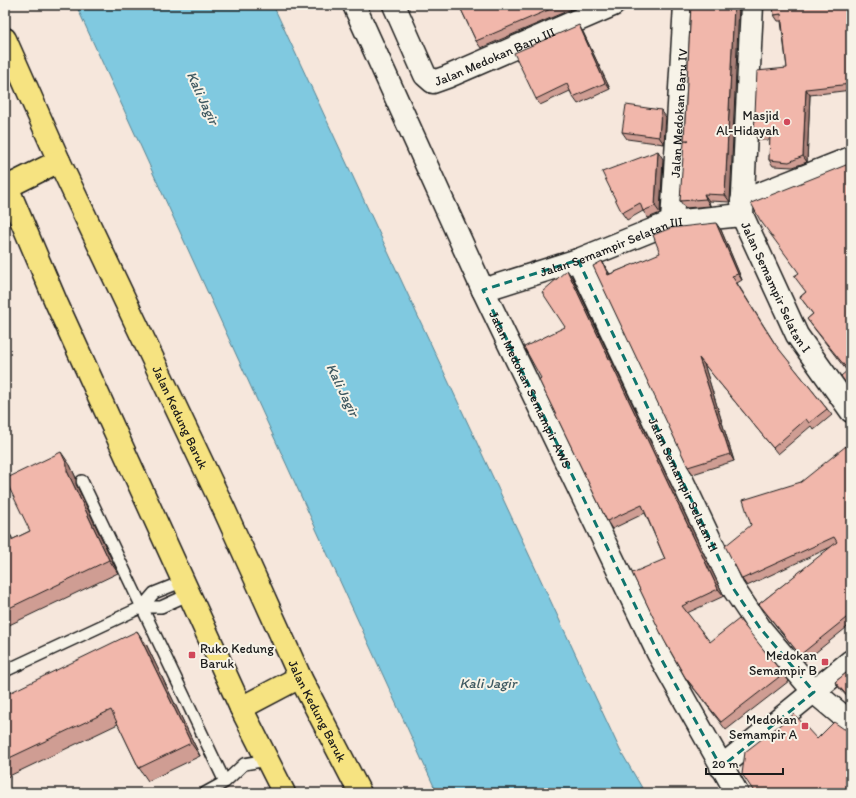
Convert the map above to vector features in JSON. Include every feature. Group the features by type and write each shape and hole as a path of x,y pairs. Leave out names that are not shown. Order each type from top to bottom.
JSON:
{"main road":[{"name":"Jalan Kedung Baruk","path":"5,39 59,161 220,502 300,677 360,793"},
{"path":"59,161 6,185 56,302 241,708 284,793"},
{"path":"241,708 300,677"}],"street":[{"name":"Jalan Medokan Semampir AWS","path":"354,5 483,290 658,653 736,793"},
{"name":"Jalan Medokan Baru III","path":"394,5 425,75 433,82 613,5"},
{"name":"Jalan Medokan Baru IV","path":"672,222 685,5"},
{"name":"Jalan Semampir Selatan I","path":"752,5 742,208 797,335 851,411"},
{"name":"Jalan Semampir Selatan III","path":"483,290 578,260 672,222 742,208 851,158"},
{"name":"Jalan Semampir Selatan II","path":"578,260 733,588 760,628 814,692 851,723"},
{"path":"721,767 851,661"}],"lane":[{"path":"82,481 225,782"},
{"path":"5,671 142,607 161,607 187,588"},
{"path":"205,793 225,782 244,764 266,760"}],"highlighted area":[{"path":"578,260 733,588 760,628 814,692 721,767 658,653 483,290"}],"water":[{"name":"Kali Jagir","path":"76,5 273,5 620,750 645,793 437,793"}],"building":[{"path":"459,5 560,5 476,41"},
{"path":"691,5 734,5 725,195 704,194 706,199 680,201 684,142 689,140 684,140"},
{"path":"773,5 851,5 851,84 806,89 803,156 789,162 769,160 770,135 754,134 757,71 787,68 781,14 774,15"},
{"path":"579,25 605,83 573,97 567,84 536,99 514,53"},
{"path":"626,105 661,110 659,137 622,132"},
{"path":"658,151 655,206 643,211 640,203 622,213 602,172"},
{"path":"851,163 851,390 841,376 848,370 807,319 813,314 800,297 806,292 794,276 799,273 760,220 751,203"},
{"path":"716,223 738,274 732,276 775,344 827,409 809,423 806,419 773,448 699,358 730,454 688,467 593,266 602,261 608,275 660,253 653,235 671,228"},
{"path":"567,270 718,589 682,606 710,642 739,619 783,674 721,722 685,677 664,640 632,573 665,559 642,505 607,521 539,380 541,378 524,347 565,327 542,292"},
{"path":"846,446 851,453 851,614 800,655 759,604 837,542 834,537 742,579 725,546 751,525 743,500 801,482"},
{"path":"61,452 67,465 67,471 109,560 5,610 5,543 30,531 5,479"},
{"path":"137,631 191,743 139,768 111,710 5,760 5,695"},
{"path":"851,669 851,700 835,682"},
{"path":"794,714 817,739 834,722 844,729 851,728 851,793 755,793 742,774 745,752"}],"place":[{"name":"Masjid Al-Hidayah","path":"787,122"},
{"name":"Ruko Kedung Baruk","path":"192,655"},
{"name":"Medokan Semampir B","path":"825,662"},
{"name":"Medokan Semampir A","path":"805,726"}]}
